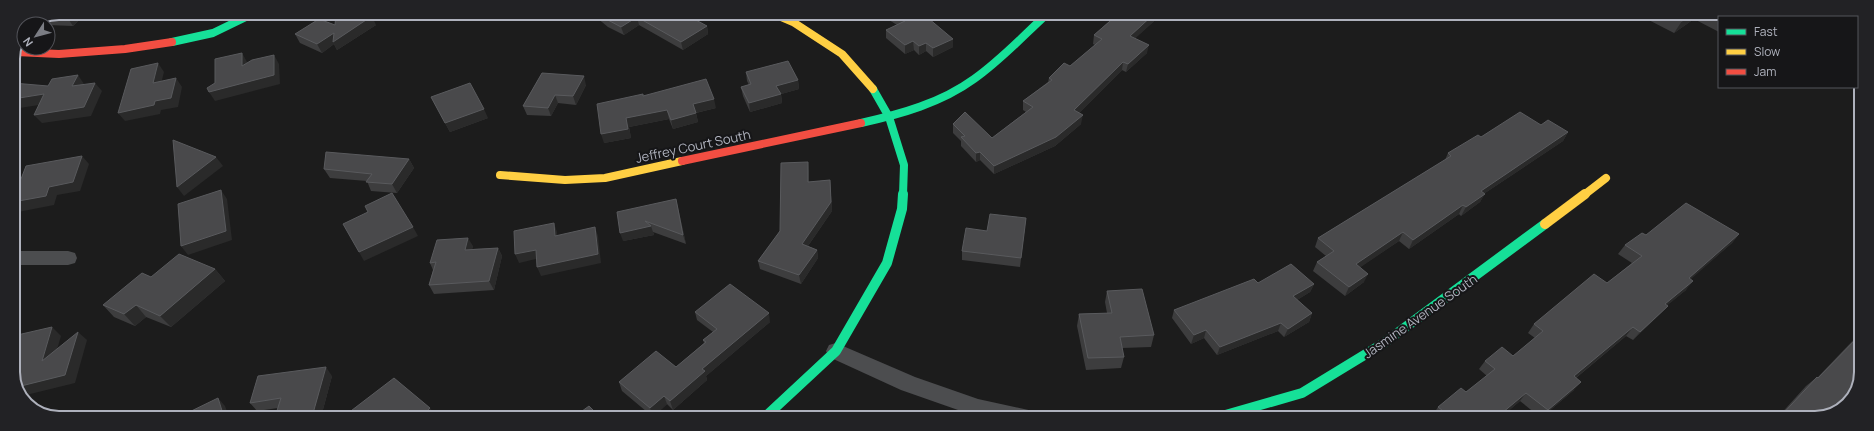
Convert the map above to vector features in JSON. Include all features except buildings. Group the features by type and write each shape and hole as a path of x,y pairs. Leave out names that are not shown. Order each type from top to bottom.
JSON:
{"street":[{"path":"56,54 125,49 162,43 213,33 240,20"},
{"path":"771,411 836,351 887,262 902,209 904,165 889,117 876,93 842,54 788,20"},
{"name":"Jeffrey Court South","path":"500,175 565,180 605,178 889,117 940,99 974,79 1040,20"},
{"name":"Jasmine Avenue South","path":"1239,411 1302,393 1384,343 1606,178"},
{"path":"20,258 68,258"},
{"path":"836,351 908,384 978,408 992,411"}],"traffic: fast":[{"path":"172,42 213,33 240,20"},
{"path":"861,123 920,107 962,87 993,64 1041,20"},
{"path":"771,411 836,351 887,263 902,209 904,165 889,117 873,89"},
{"path":"1239,411 1302,393 1384,343 1545,224"}],"traffic: slow":[{"path":"788,20 842,54 873,89"},
{"path":"500,175 565,180 605,178 682,161"},
{"path":"1545,224 1606,178"}],"traffic: jam":[{"path":"56,54 125,49 172,42"},
{"path":"682,161 861,123"}]}
